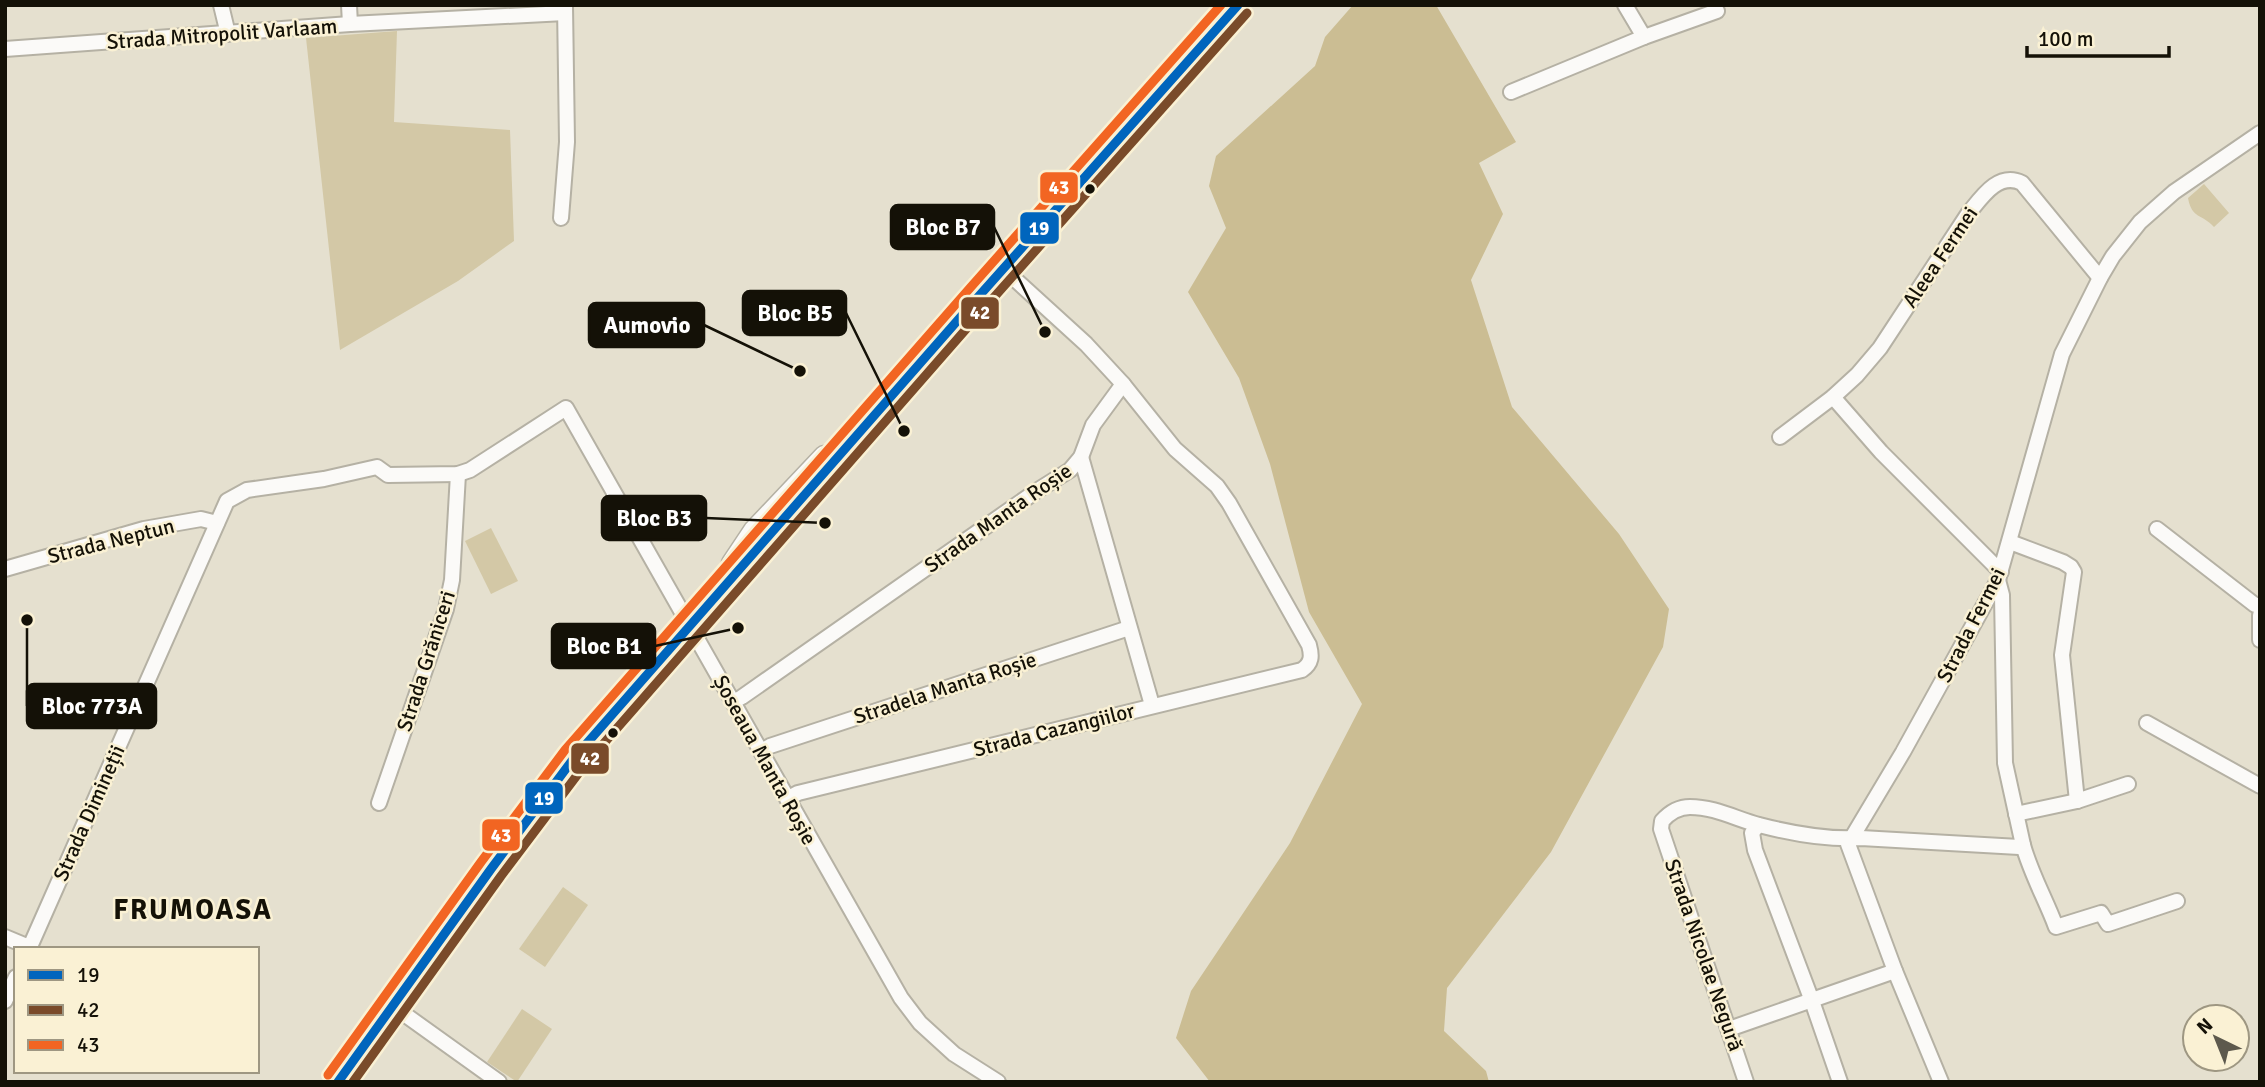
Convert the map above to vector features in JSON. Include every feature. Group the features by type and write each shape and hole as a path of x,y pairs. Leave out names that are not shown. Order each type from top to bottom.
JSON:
{"main road":[{"path":"326,1082 548,774 686,622 1225,5"},
{"path":"1000,265 1238,5"},
{"path":"338,1082 555,781 686,622"}],"street":[{"path":"221,5 228,34"},
{"path":"349,5 350,24"},
{"path":"1625,5 1644,37"},
{"path":"561,218 567,142 565,9"},
{"name":"Strada Mitropolit Varlaam","path":"5,49 228,34 482,11 565,9"},
{"path":"1511,92 1644,37 1717,11"},
{"name":"Strada Fermei","path":"1850,839 1903,752 1999,576 2062,354 2100,278 2113,256 2140,222 2174,192 2260,133"},
{"name":"Aleea Fermei","path":"1780,437 1835,398 1857,375 1880,348 1968,214 1982,196 2000,182 2015,180 2022,183 2100,278"},
{"path":"1000,265 1099,356 1175,449 1217,486 1260,555 1312,653 1311,661 1302,670 1152,705"},
{"name":"Strada Manta Roșie","path":"733,702 1070,470 1081,457 1093,425 1123,384"},
{"path":"1835,398 1881,452 1999,576 2002,596 2005,762 2028,864 2046,899 2056,927 2101,913 2108,925 2177,901"},
{"name":"Șoseaua Manta Roșie","path":"458,474 470,470 566,408 901,998 920,1023 954,1054 998,1082"},
{"name":"Strada Cazangiilor","path":"787,799 798,793 1152,705 1081,457"},
{"path":"217,523 227,501 247,490 324,479 377,467 388,475 458,474"},
{"name":"Strada Grăniceri","path":"379,803 446,609 452,580 458,474"},
{"name":"Strada Neptun","path":"5,569 144,530 201,519 217,523"},
{"name":"Strada Dimineții","path":"29,947 217,523"},
{"path":"2157,529 2255,605 2260,606"},
{"path":"2010,542 2063,562 2071,566 2074,572 2062,655 2077,801"},
{"path":"2260,615 2260,640"},
{"name":"Stradela Manta Roșie","path":"761,751 769,746 1129,628"},
{"path":"2147,723 2260,786"},
{"path":"2016,814 2077,801 2128,784"},
{"name":"Strada Nicolae Negură","path":"1746,1082 1661,829 1662,821 1668,814 1689,807 1717,811 1758,825"},
{"path":"1840,1082 1755,850 1752,833 1758,825 1843,840 2023,845"},
{"path":"1850,839 1848,844 1895,971 1941,1082"},
{"path":"5,937 27,947"},
{"path":"1728,1029 1895,971"},
{"path":"5,1001 14,981"},
{"path":"393,1006 499,1082"}],"shaded area":[{"path":"1353,5 1436,5 1516,142 1479,163 1503,214 1471,280 1512,407 1619,534 1669,609 1663,647 1551,852 1447,988 1444,1031 1486,1071 1489,1082 1210,1082 1176,1038 1191,991 1290,843 1362,704 1309,612 1270,464 1239,378 1188,292 1226,228 1209,186 1216,156 1315,66 1325,37"},
{"path":"397,31 394,122 510,130 514,241 458,281 340,350 306,38"},
{"path":"2204,184 2229,213 2214,227 2195,213 2188,198"},
{"path":"491,528 518,581 491,594 465,541"},
{"path":"563,887 588,905 545,967 519,949"},
{"path":"522,1009 552,1029 517,1082 487,1062"}],"transit line":[{"name":"43","path":"328,1075 565,750 1221,5"},
{"name":"19","path":"338,1082 574,758 1238,5"},
{"name":"42","path":"353,1082 584,766 1247,13"}],"place":[{"name":"Bloc B7","path":"1045,332"},
{"name":"Aumovio","path":"800,371"},
{"name":"Bloc B5","path":"904,431"},
{"name":"Bloc B3","path":"825,523"},
{"name":"Bloc 773A","path":"27,620"},
{"name":"Bloc B1","path":"738,628"}],"district":[{"name":"FRUMOASA","path":"193,910"}]}
